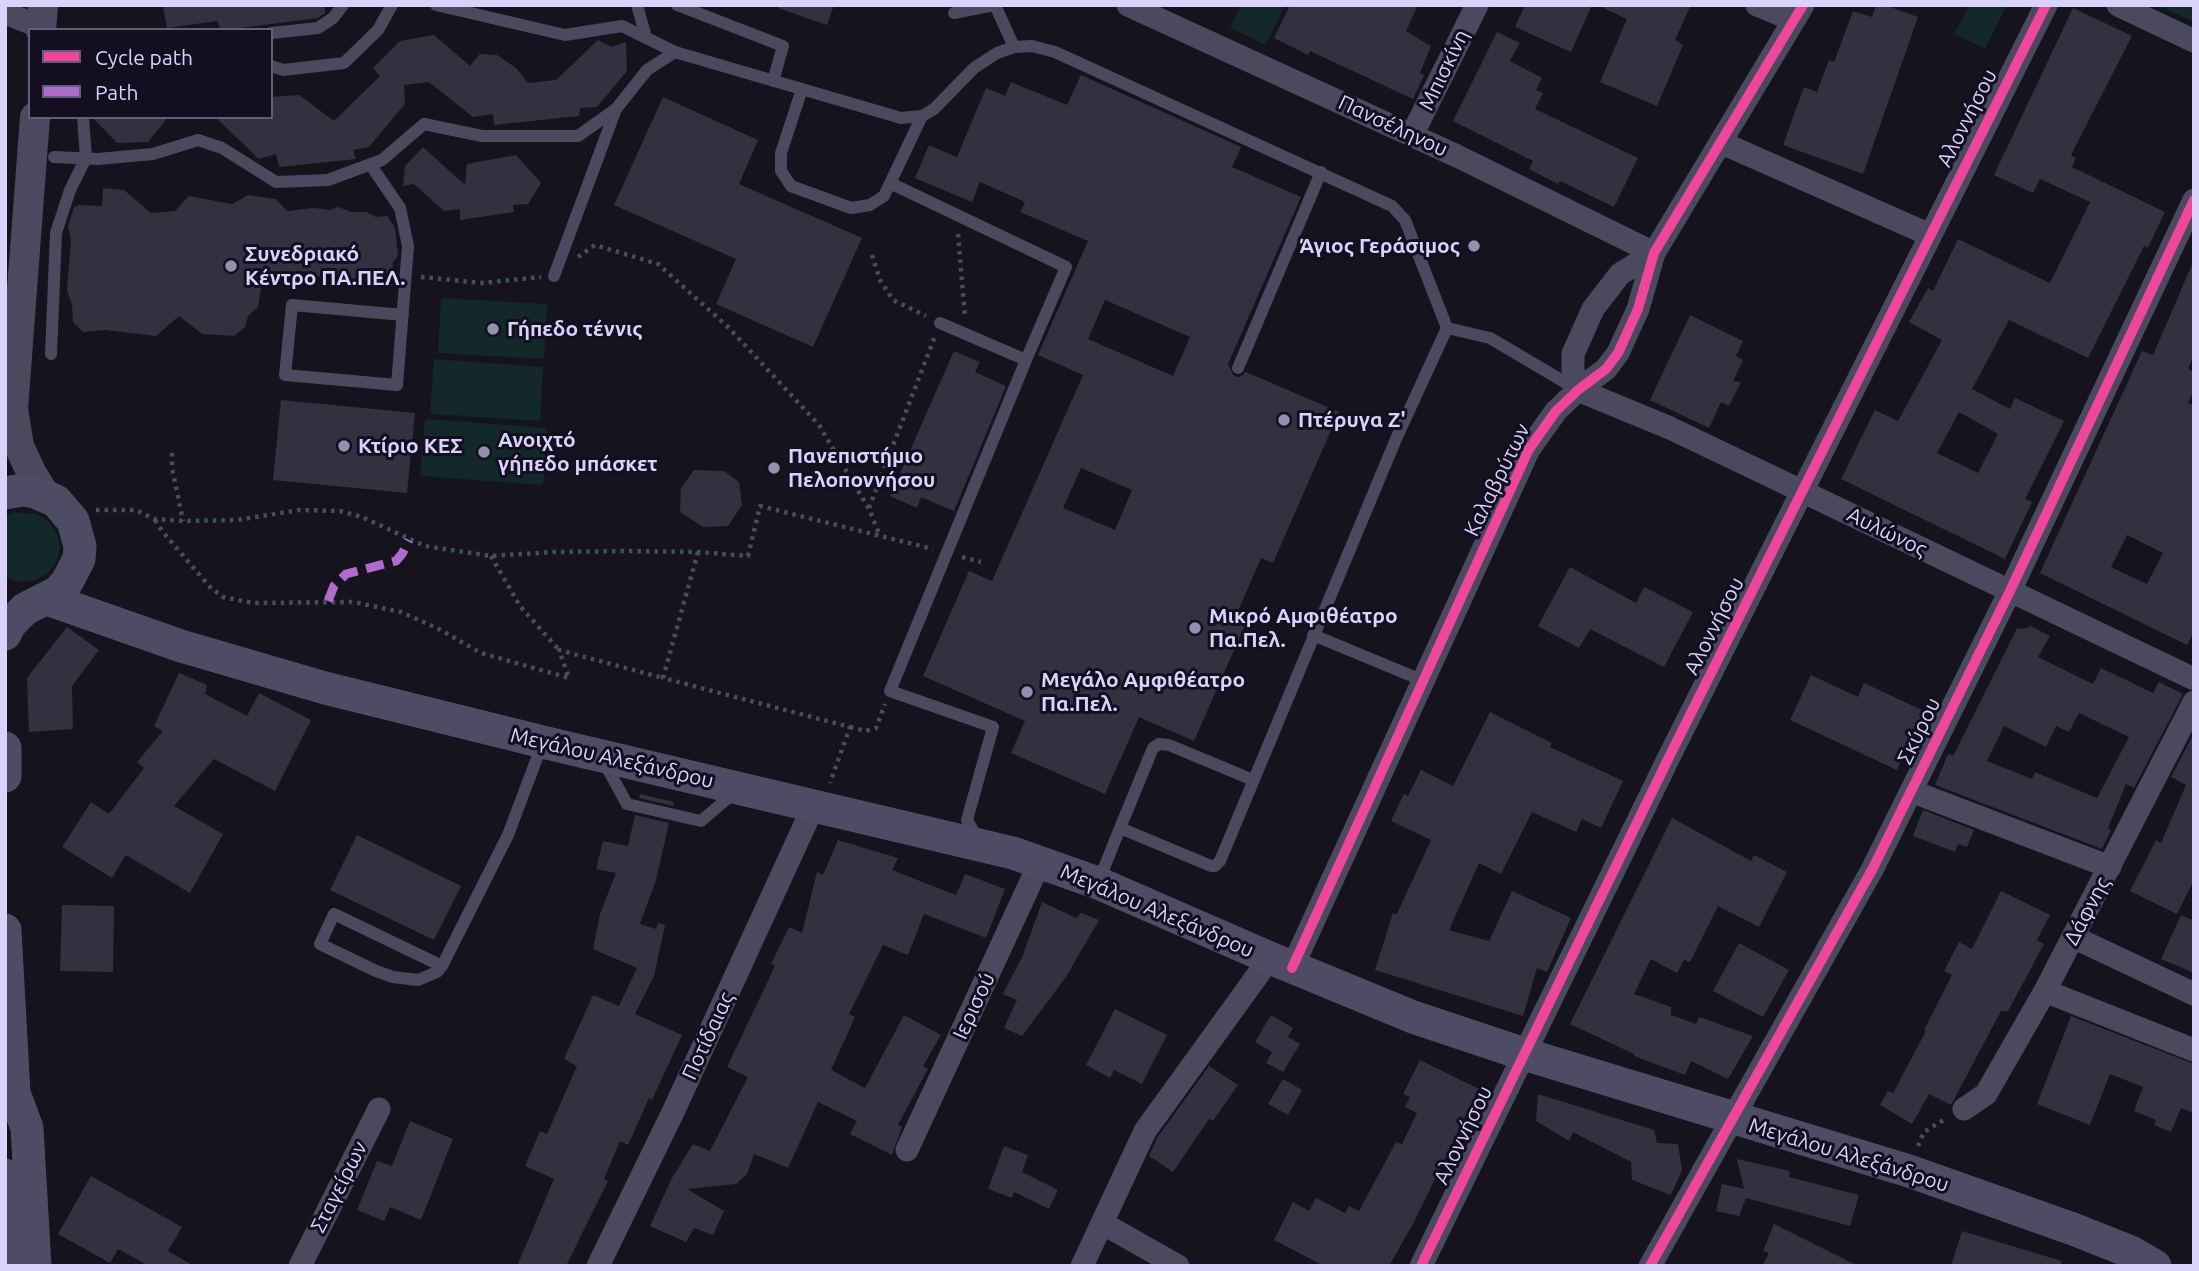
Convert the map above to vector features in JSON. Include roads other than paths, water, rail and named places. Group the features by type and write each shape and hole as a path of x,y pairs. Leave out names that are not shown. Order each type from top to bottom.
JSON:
{"main road":[{"path":"5,493 23,490 45,495 66,510 73,521 91,584 99,599 110,613 137,631"},
{"path":"5,634 29,601 58,592 75,571 79,545"},
{"name":"Μεγάλου Αλεξάνδρου","path":"29,601 137,631 262,671 543,742 980,844 1040,862 1098,883 1413,1017 1524,1054 1909,1171 2073,1229 2131,1252 2154,1266"},
{"path":"5,748 5,776"},
{"path":"5,930 9,1106 27,1128 35,1266"},
{"path":"5,1175 9,1266"}],"street":[{"name":"Πανσέληνου","path":"1128,5 1412,135 1654,253"},
{"name":"Μπισκίνη","path":"1412,135 1477,5"},
{"path":"1757,5 1798,13"},
{"name":"Αλοννήσου","path":"1421,1266 2046,5"},
{"path":"2118,5 2194,41"},
{"path":"5,13 42,21"},
{"name":"Καλαβρύτων","path":"1082,1266 1145,1131 1281,963 1424,681 1530,449 1551,417 1578,390 1606,369 1626,340 1654,253 1798,13"},
{"path":"5,440 13,409 35,119"},
{"path":"1721,143 1930,235"},
{"name":"Σκύρου","path":"1650,1266 1843,923 1911,791 2010,591 2194,200"},
{"path":"1578,390 1573,370 1573,354 1593,309 1620,274 1654,253"},
{"name":"Αυλώνος","path":"1578,390 1670,428 2194,678"},
{"path":"13,409 19,446 45,495"},
{"name":"Δάφνης","path":"1964,1109 1986,1094 2045,991 2194,702"},
{"path":"1911,791 2110,867"},
{"name":"Ποτίδαιας","path":"598,1266 680,1097 814,805"},
{"name":"Ιερισού","path":"907,1150 1040,862"},
{"path":"2073,937 2194,994"},
{"path":"2045,991 2194,1050"},
{"name":"Σταγείρων","path":"300,1266 379,1109"},
{"path":"1102,1223 1178,1266"}],"lane":[{"path":"273,33 318,28 333,18 343,5"},
{"path":"273,67 283,70 344,63 378,30 393,5"},
{"path":"436,5 565,35 622,26 675,52 901,118 922,116 934,109 974,68 997,53 1014,47 1032,46 1055,52 1321,172 1392,206 1405,220 1447,328 1396,439 1220,861 1215,866 1120,828"},
{"path":"637,5 646,37"},
{"path":"677,5 783,46 773,80"},
{"path":"954,13 994,5 1014,47"},
{"path":"54,157 153,154 198,140 222,148 276,182 328,180 382,160 425,124 482,136 578,136 616,109 647,70 675,52"},
{"path":"802,89 781,153 781,171 791,186 851,208 870,205 884,196 922,116"},
{"path":"554,276 616,109"},
{"path":"51,354 56,233 70,190 86,158 83,119"},
{"path":"370,164 400,208 408,246 403,315 397,385 285,375 292,305 403,315"},
{"path":"1238,368 1321,172"},
{"path":"890,183 1066,267 890,691 993,727 967,820 980,844"},
{"path":"940,323 1026,360"},
{"path":"1447,328 1490,338 1578,390"},
{"path":"1313,635 1424,681"},
{"path":"442,966 334,914 320,944 376,971 401,978 426,978 437,972 442,966 508,835 543,742"},
{"path":"1098,883 1153,748 1159,744 1253,780"}],"place":[{"name":"Άγιος Γεράσιμος","path":"1474,246"},
{"name":"Συνεδριακό Κέντρο ΠΑ.ΠΕΛ.","path":"231,266"},
{"name":"Γήπεδο τέννις","path":"493,329"},
{"name":"Πτέρυγα Ζ'","path":"1284,420"},
{"name":"Κτίριο ΚΕΣ","path":"344,446"},
{"name":"Ανοιχτό γήπεδο μπάσκετ","path":"484,452"},
{"name":"Πανεπιστήμιο Πελοποννήσου","path":"774,468"},
{"name":"Μικρό Αμφιθέατρο Πα.Πελ.","path":"1195,628"},
{"name":"Μεγάλο Αμφιθέατρο Πα.Πελ.","path":"1027,692"}]}
